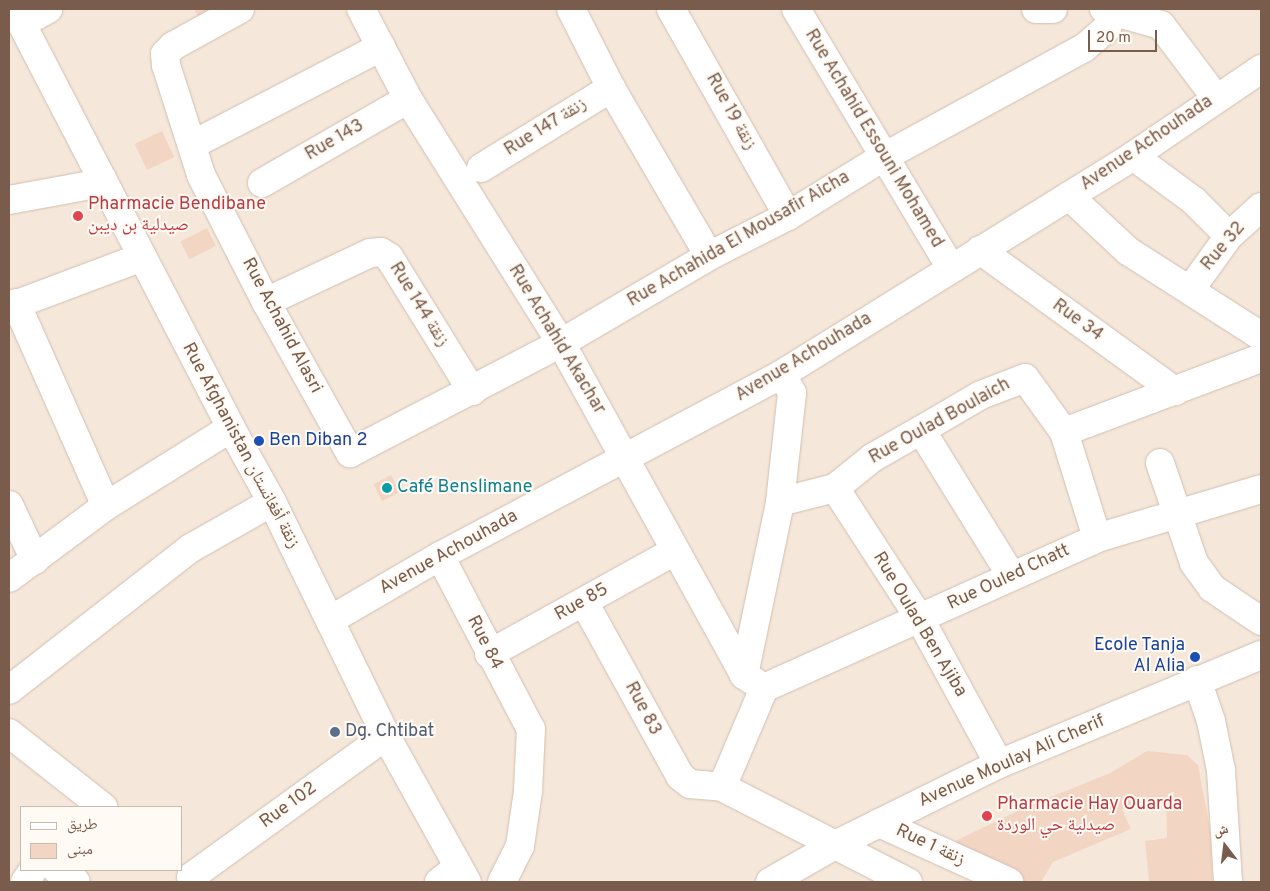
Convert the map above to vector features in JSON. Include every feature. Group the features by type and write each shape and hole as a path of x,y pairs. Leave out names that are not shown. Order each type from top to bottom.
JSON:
{"street":[{"path":"18,16 48,9"},
{"name":"Rue Achahid Alasri","path":"240,9 173,46 165,54 201,174 266,302 350,453"},
{"name":"Rue Achahid Akachar","path":"361,9 408,99 561,343 675,551 754,681"},
{"path":"571,9 611,88 709,256"},
{"name":"Rue 19 زنقة","path":"671,9 788,216"},
{"name":"Rue Achahid Essouni Mohamed","path":"796,9 882,158 951,268"},
{"name":"Rue Achahida El Mousafir Aicha","path":"350,453 472,392 561,343 709,256 788,216 882,158 1084,48 1107,28 1108,10 1161,25 1216,98"},
{"name":"Rue Afghanistan زنقة أفغانستان","path":"18,16 231,428 272,502 455,877"},
{"path":"192,144 381,47"},
{"name":"Avenue Achouhada","path":"330,620 440,556 782,374 1133,156 1261,69"},
{"name":"Rue 147 زنقة","path":"482,168 611,88"},
{"name":"Rue 143","path":"262,183 408,99"},
{"path":"1133,156 1194,201 1249,224"},
{"path":"9,200 91,185 103,179"},
{"path":"1069,196 1128,250 1261,336"},
{"name":"Rue 32","path":"1190,290 1249,224"},
{"name":"Rue 34","path":"980,250 1175,391"},
{"name":"Rue 144 زنقة","path":"266,302 370,253 381,252 389,258 472,392"},
{"path":"106,506 12,305 142,257"},
{"path":"1064,432 1261,358"},
{"path":"782,374 792,393 780,502 754,681 722,787 833,846 908,882"},
{"name":"Rue Oulad Boulaich","path":"835,488 872,458 981,396 1025,378 1064,432 1097,538"},
{"path":"9,578 106,506 231,428"},
{"path":"921,430 1010,575"},
{"path":"1160,463 1180,516 1194,563 1203,577 1224,598 1261,621"},
{"path":"780,502 835,488"},
{"name":"Rue Oulad Ben Ajiba","path":"835,488 920,619 1000,764"},
{"name":"Rue Ouled Chatt","path":"754,681 920,619 1010,575 1097,538 1180,516 1261,488"},
{"path":"9,690 191,548 272,502"},
{"path":"9,505 35,560"},
{"name":"Rue 85","path":"489,654 675,551"},
{"name":"Rue 84","path":"440,556 489,654 531,729 528,791 520,846 502,882"},
{"name":"Rue 83","path":"584,602 680,776 690,784 722,787"},
{"name":"Avenue Moulay Ali Cherif","path":"770,882 833,846 1000,764 1261,655"},
{"path":"1198,680 1211,721 1221,770 1228,882"},
{"path":"9,733 86,802"},
{"name":"Rue 102","path":"190,876 386,736"},
{"name":"Rue 1 زنقة","path":"879,823 1009,882"},
{"path":"25,882 32,871"},
{"path":"58,871 76,882"}],"shaded area":[{"path":"9,9 1261,9 1261,882 9,882"}],"building":[{"path":"194,9 215,9 199,18"},
{"path":"162,131 174,157 147,170 135,144"},
{"path":"207,228 216,246 189,259 180,242"},
{"name":"Café Benslimane","path":"391,475 400,492 382,501 373,484"},
{"path":"1147,751 1187,755 1198,765 1211,834 1212,882 1149,882 1145,841 1167,838 1166,798 1122,809 1131,829 1053,862 1041,882 1026,882 947,845 1026,807 1110,773"}],"place":[{"name":"Pharmacie Bendibane صيدلية بن ديبن","path":"78,216"},
{"name":"Ben Diban 2","path":"259,441"},
{"name":"Café Benslimane","path":"387,488"},
{"name":"Ecole Tanja Al Alia","path":"1195,657"},
{"name":"Dg. Chtibat","path":"335,732"},
{"name":"Pharmacie Hay Ouarda صيدلية حي الوردة","path":"987,816"}]}
